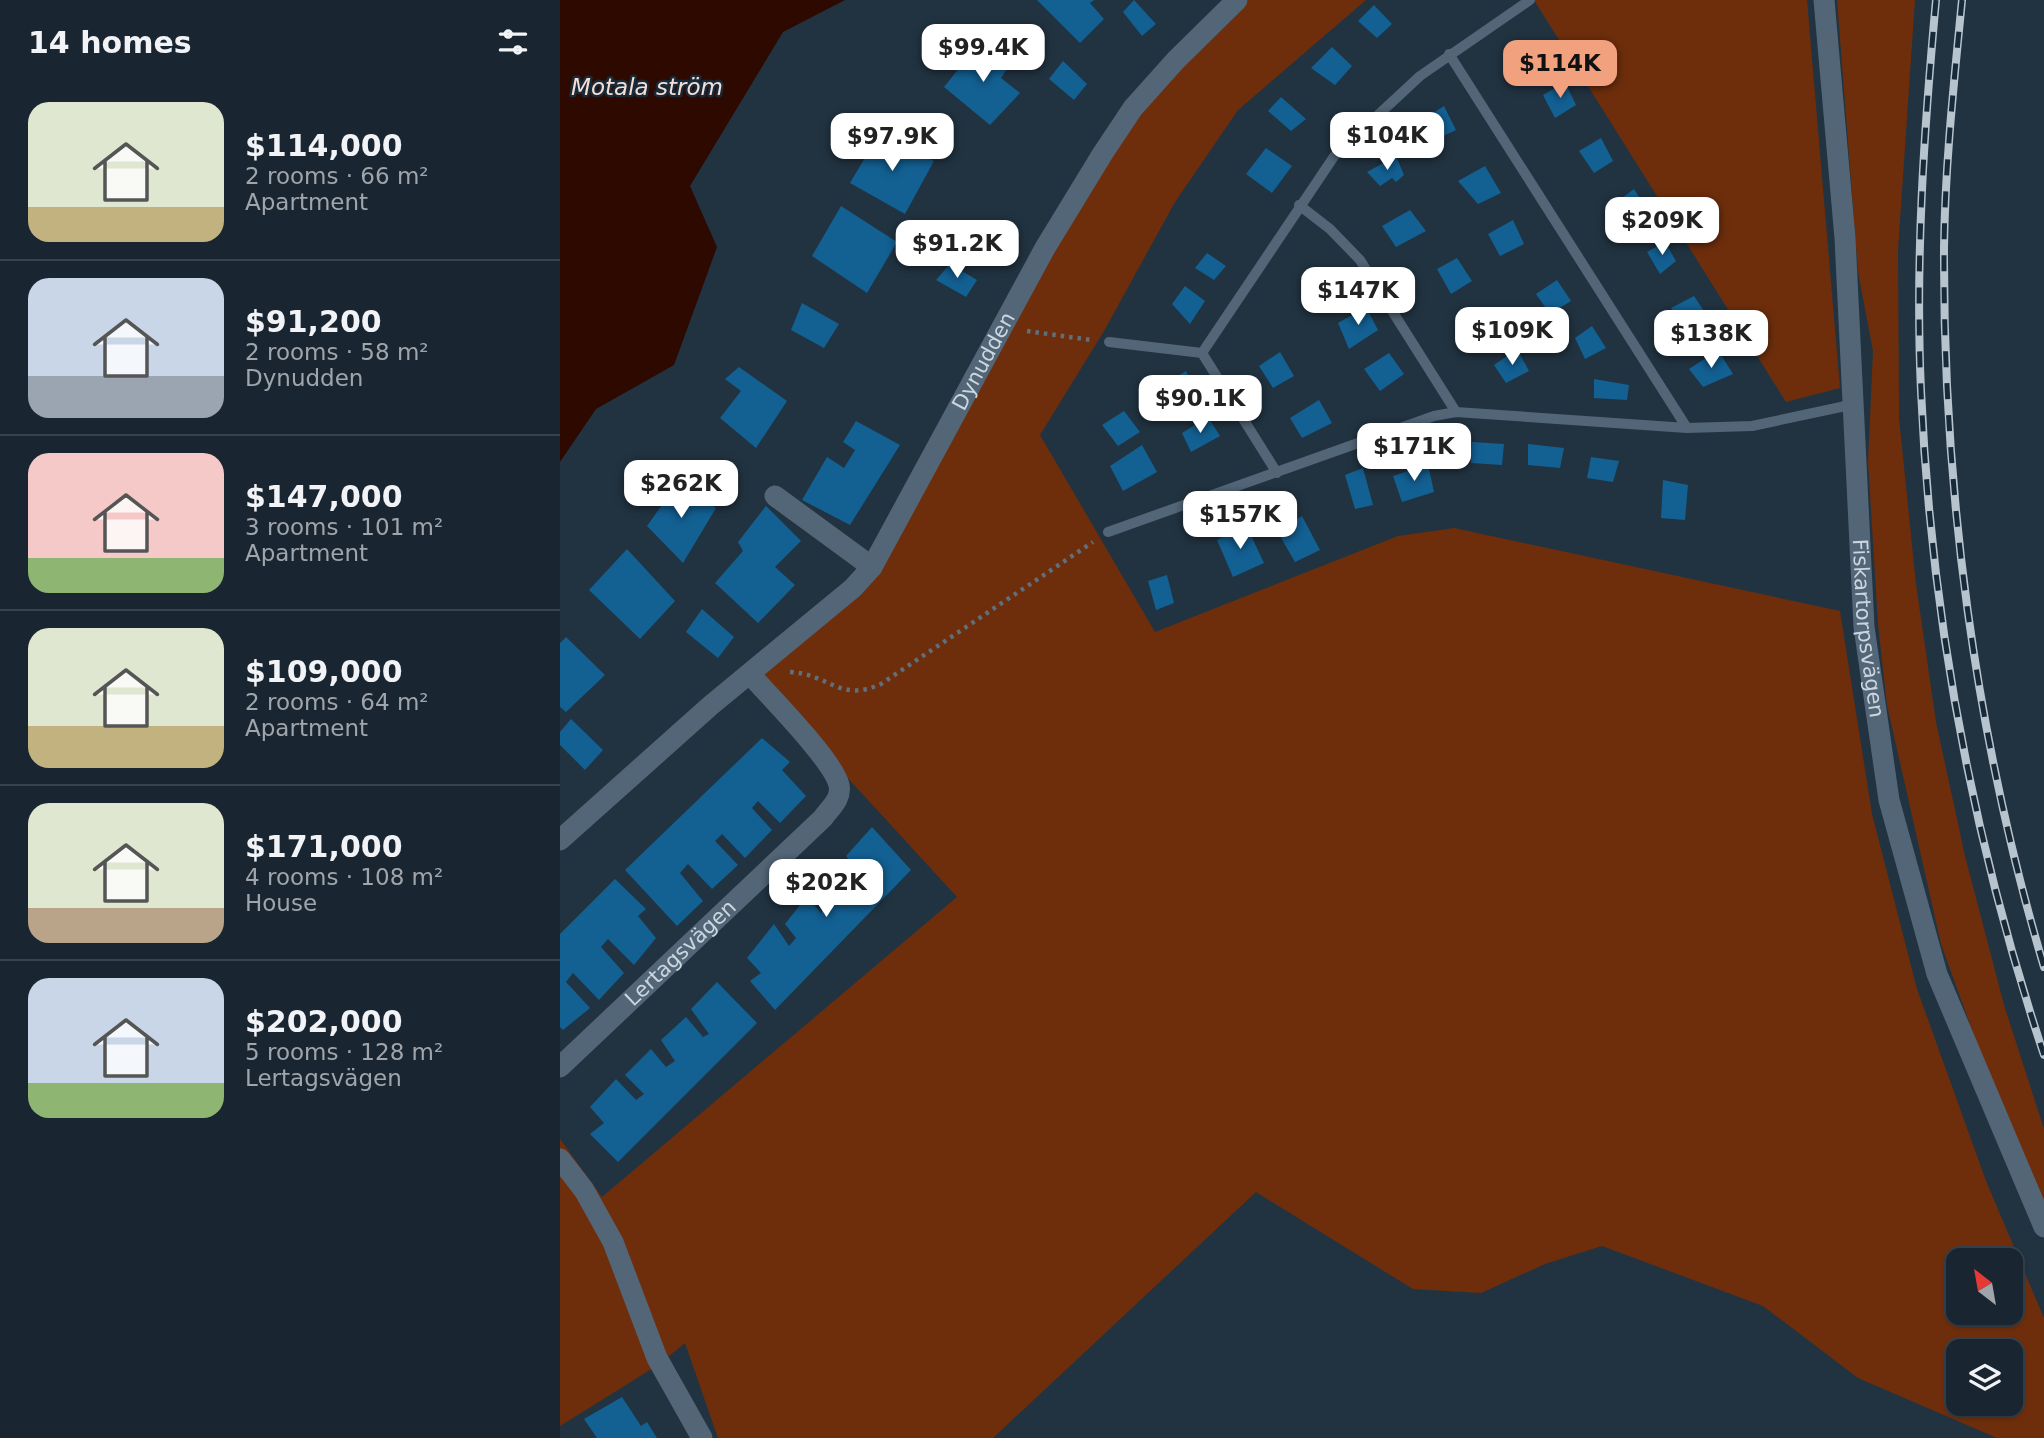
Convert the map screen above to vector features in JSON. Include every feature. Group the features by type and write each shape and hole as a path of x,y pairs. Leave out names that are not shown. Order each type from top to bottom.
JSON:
{"street":[{"name":"Dynudden","path":"560,840 625,780 853,588 872,567 1060,224 1133,108 1176,60 1237,0"},
{"name":"Fiskartorpsvägen","path":"1824,0 1845,238 1864,627 1889,800 1937,974 2044,1227"},
{"path":"775,496 872,567"},
{"name":"Lertagsvägen","path":"560,1067 823,818 839,798 839,785 828,765 750,674"},
{"path":"560,1160 584,1190 613,1242 657,1358 702,1438"}],"lane":[{"path":"1202,353 1335,155 1385,107 1449,54 1530,0"},
{"path":"1449,54 1688,428"},
{"path":"1299,205 1330,229 1360,260 1456,412"},
{"path":"1109,342 1202,353"},
{"path":"1202,353 1277,473"},
{"path":"1108,532 1434,416 1456,412 1688,428 1752,426 1855,404"}],"path":[{"path":"1002,327 1109,342"},
{"path":"750,674 804,673 848,692 862,693 881,684 1108,532"}],"shaded area":[{"path":"1238,0 1366,0 1238,110 1175,202 1104,331 1040,435 1155,632 1398,536 1454,528 1840,611 1872,814 1917,989 1986,1181 2014,1248 1946,1248 1946,1325 2023,1325 2023,1268 2044,1318 2044,1438 1997,1438 1946,1416 2023,1416 2023,1339 1946,1339 1946,1416 1858,1378 1763,1306 1602,1246 1545,1264 1481,1293 1413,1289 1256,1192 993,1438 718,1438 685,1343 658,1365 560,1426 560,1139 602,1197 957,897 755,677 875,571 1088,176"},
{"path":"1534,0 1807,0 1840,388 1786,402"},
{"path":"1837,0 1915,0 1898,250 1899,418 1916,584 1936,722 1965,856 2004,1005 2044,1129 2044,1203 1990,1080 1941,944 1887,705 1878,624 1868,462 1873,351 1858,272"}],"water":[{"name":"Motala ström","path":"560,0 845,0 783,32 690,186 717,247 674,365 596,409 560,462"}],"building":[{"path":"1037,0 1094,0 1090,3 1104,19 1080,43"},
{"path":"1134,0 1156,24 1142,36 1123,12"},
{"path":"1374,5 1392,24 1377,38 1358,21"},
{"path":"1535,40 1546,56 1526,68 1514,53"},
{"path":"981,41 1009,66 1001,78 1020,93 990,125 944,87"},
{"path":"1332,47 1352,66 1335,85 1311,68"},
{"path":"1063,61 1087,84 1074,100 1049,79"},
{"path":"1565,82 1576,105 1555,118 1543,95"},
{"path":"1281,97 1306,119 1291,131 1268,111"},
{"path":"1444,106 1456,130 1441,137 1424,119"},
{"path":"880,132 934,161 905,214 850,183"},
{"path":"1601,138 1613,161 1594,173 1579,151"},
{"path":"1266,148 1292,166 1272,193 1246,174"},
{"path":"1396,156 1404,175 1396,182 1392,178 1380,186 1367,172"},
{"path":"1485,166 1501,193 1478,204 1458,181"},
{"path":"1634,189 1650,214 1625,230 1609,208"},
{"path":"841,206 897,242 867,293 812,256"},
{"path":"1410,210 1426,231 1396,247 1382,226"},
{"path":"1513,220 1524,244 1500,256 1488,234"},
{"path":"1665,242 1676,261 1660,274 1647,252"},
{"path":"1207,253 1226,266 1214,280 1195,268"},
{"path":"1457,258 1472,281 1451,294 1437,269"},
{"path":"950,264 977,280 966,297 936,280"},
{"path":"1557,280 1571,301 1550,314 1536,294"},
{"path":"1185,286 1205,301 1190,324 1172,304"},
{"path":"1694,296 1708,317 1687,330 1671,308"},
{"path":"802,303 839,324 824,348 791,330"},
{"path":"1366,307 1378,330 1349,349 1338,323"},
{"path":"1490,308 1505,325 1482,339 1469,320"},
{"path":"1592,326 1606,348 1585,359 1575,338"},
{"path":"1517,349 1529,371 1506,383 1494,365"},
{"path":"1718,350 1733,374 1703,387 1689,369"},
{"path":"1280,352 1294,376 1273,388 1259,366"},
{"path":"1389,353 1404,374 1380,391 1364,369"},
{"path":"739,367 787,401 756,448 720,418 741,391 725,379"},
{"path":"1186,371 1201,400 1181,411 1166,383"},
{"path":"1594,379 1629,385 1627,400 1594,398"},
{"path":"1319,400 1332,423 1302,438 1290,418"},
{"path":"1124,411 1140,432 1118,446 1102,425"},
{"path":"1208,417 1220,436 1191,452 1182,433"},
{"path":"856,421 900,445 850,525 802,500 827,457 844,468 855,450 843,442"},
{"path":"1472,442 1504,444 1502,465 1471,463"},
{"path":"1528,444 1564,448 1560,468 1528,465"},
{"path":"1142,445 1157,472 1123,491 1110,466"},
{"path":"1591,457 1619,461 1613,482 1587,478"},
{"path":"1428,464 1434,492 1402,502 1393,476"},
{"path":"1363,468 1373,505 1355,509 1345,475"},
{"path":"1663,480 1688,485 1685,520 1661,518"},
{"path":"679,481 716,508 683,563 647,526"},
{"path":"766,506 801,541 775,567 795,585 758,623 715,583 743,551 738,542"},
{"path":"1302,516 1320,550 1295,562 1277,531"},
{"path":"1246,525 1264,563 1233,577 1217,540"},
{"path":"627,549 675,601 640,639 589,590"},
{"path":"1167,575 1174,603 1156,610 1148,581"},
{"path":"702,609 734,637 718,658 686,632"},
{"path":"566,637 605,675 566,712 560,707 560,643"},
{"path":"571,719 603,750 585,770 560,745 560,732"},
{"path":"762,738 790,762 782,770 806,796 780,823 758,801 752,808 772,830 745,858 722,834 715,841 738,865 712,889 688,864 680,873 703,901 677,926 625,870"},
{"path":"872,827 911,870 775,1010 750,981 761,973 747,958 774,924 789,946 796,938 785,924 807,896 821,913 826,901 815,890 838,862 853,882 860,876 846,856"},
{"path":"615,879 646,909 638,916 656,938 634,965 608,939 601,947 624,973 599,1000 573,973 566,982 590,1008 563,1030 560,1027 560,934"},
{"path":"717,982 757,1023 618,1162 590,1134 604,1123 590,1107 616,1079 636,1100 644,1094 625,1075 651,1049 666,1067 675,1061 661,1040 686,1017 703,1037 709,1034 691,1009"},
{"path":"622,1397 641,1426 647,1422 657,1438 597,1438 584,1419"}],"railway":[{"path":"1936,0 1924,146 1919,293 1921,391 1934,560 1960,727 1977,810 1996,893 2044,1055"},
{"path":"1962,0 1948,155 1944,248 1945,339 1957,521 1968,611 1999,791 2044,967"}]}
